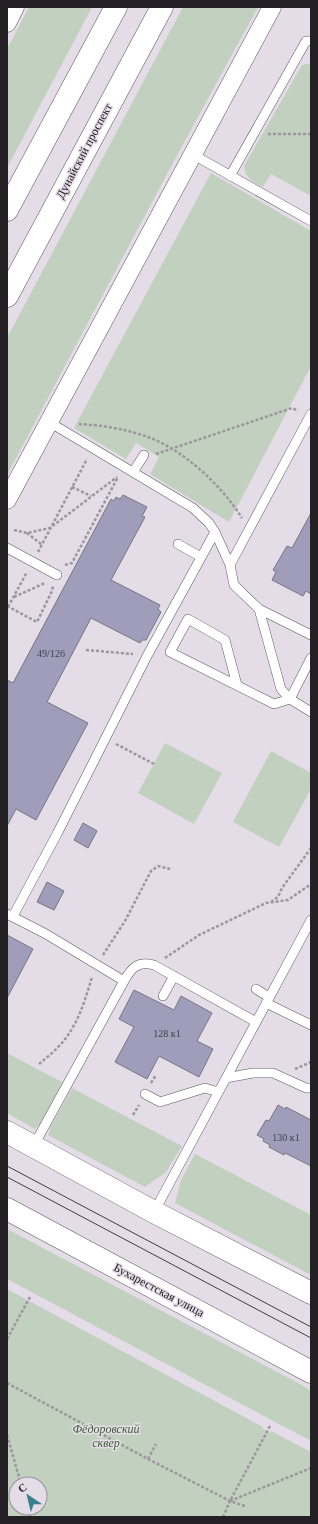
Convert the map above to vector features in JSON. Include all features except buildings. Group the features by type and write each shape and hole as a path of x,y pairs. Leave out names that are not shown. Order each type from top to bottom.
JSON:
{"street":[{"path":"7,23 15,7"},
{"path":"7,210 116,7"},
{"name":"Дунайский проспект","path":"7,296 162,7"},
{"path":"7,500 272,7"},
{"path":"7,1132 154,1212 311,1293"},
{"name":"Бухарестская улица","path":"7,1209 311,1372"}],"lane":[{"path":"230,176 306,41 311,40"},
{"path":"192,154 311,222"},
{"path":"230,565 310,415"},
{"path":"48,422 193,508 210,523 215,532 230,565 234,585 259,609 311,636"},
{"path":"133,472 144,455"},
{"path":"124,981 46,934 10,915 57,834 147,656 215,532"},
{"path":"178,544 201,557"},
{"path":"7,548 56,577"},
{"path":"259,609 281,689 290,699 311,712"},
{"path":"237,685 225,640 188,619 170,652 274,704 290,699 311,658"},
{"path":"154,1212 311,920"},
{"path":"33,1147 129,972 136,966 144,963 154,965 256,1022"},
{"path":"163,996 174,976"},
{"path":"256,989 268,1000 311,1025"},
{"path":"226,1078 254,1073 273,1073 306,1088 311,1088"},
{"path":"145,1094 160,1102 205,1088 218,1092"}],"path":[{"path":"266,134 311,134"},
{"path":"144,455 153,455 172,449 292,408 310,415"},
{"path":"77,424 108,428 148,437 172,449 203,472 217,486 240,515 249,530"},
{"path":"27,533 50,528 90,496 119,476 72,563 62,566 37,622 8,606 33,562 41,544 50,528 93,449"},
{"path":"72,487 90,496"},
{"path":"14,530 27,533 41,544"},
{"path":"14,597 56,577"},
{"path":"86,650 147,656"},
{"path":"105,739 154,764"},
{"path":"271,903 278,897 282,888 311,848"},
{"path":"154,965 199,935 266,903 288,900 311,884"},
{"path":"7,1339 30,1297"},
{"path":"7,1383 148,1459 230,1501 244,1506"},
{"path":"223,1517 270,1426"},
{"path":"7,1436 19,1476"},
{"path":"148,1459 156,1444"},
{"path":"230,1501 311,1468"}],"green space":[{"path":"29,7 92,7 7,168 7,49"},
{"path":"183,7 258,7 181,148 7,475 7,338"},
{"path":"311,63 311,196 271,174 263,187 248,177 244,166 302,65"},
{"path":"211,173 311,231 311,366 229,522 150,474 159,457 136,443 126,459 74,428"},
{"path":"165,743 222,773 194,824 138,793"},
{"path":"271,751 311,773 311,789 279,847 233,822"},
{"path":"7,1053 64,1083 39,1125 35,1129 7,1113"},
{"path":"72,1088 182,1146 166,1172 145,1187 48,1135 51,1126"},
{"path":"195,1154 311,1215 311,1275 175,1203 181,1180"},
{"path":"7,1229 311,1391 311,1441 7,1279"},
{"name":"Фёдоровский сквер","path":"7,1289 263,1427 262,1428 270,1433 271,1431 311,1452 311,1517 7,1517"}],"tram line":[{"path":"7,1166 311,1327"},
{"path":"7,1177 311,1338"}]}
